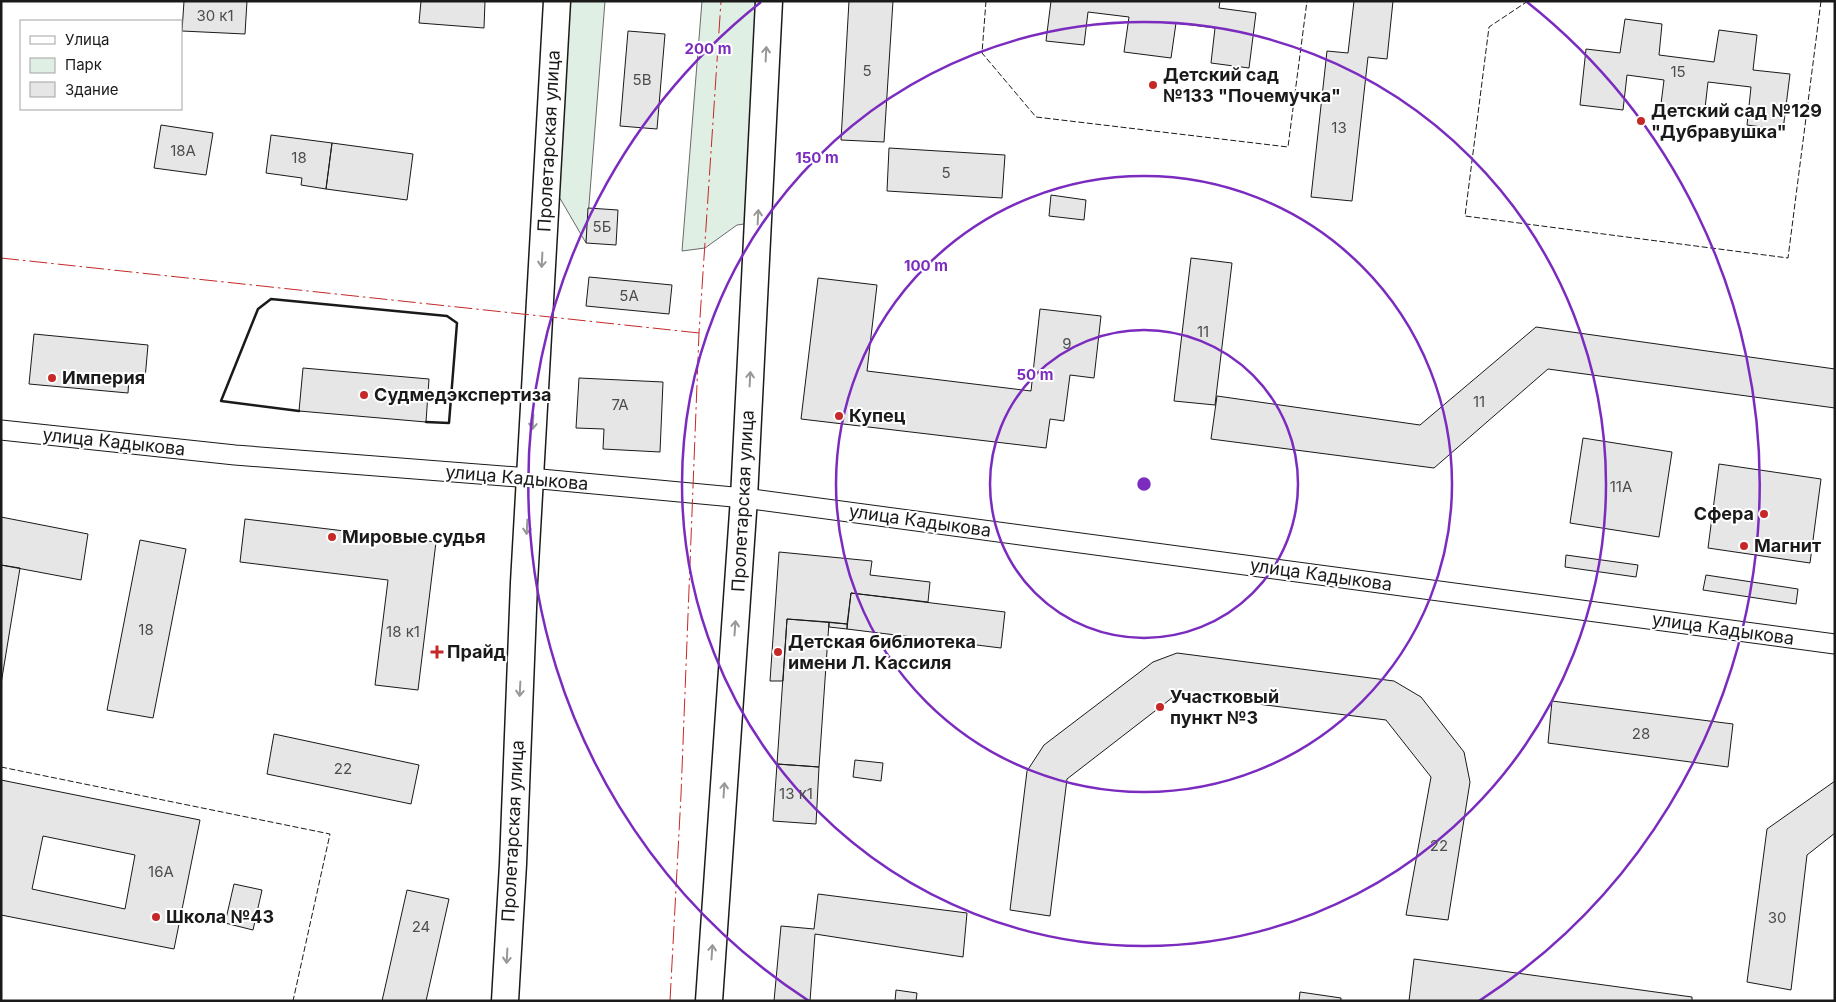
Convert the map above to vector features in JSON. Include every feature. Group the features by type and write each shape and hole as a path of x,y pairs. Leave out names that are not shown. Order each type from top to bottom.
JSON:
{"street":[{"name":"Пролетарская улица","path":"505,1001 530,478 557,1"},
{"name":"Пролетарская улица","path":"709,1001 744,498 769,1"},
{"name":"улица Кадыкова","path":"1,430 235,455 530,478 744,498 1835,644"}],"green space":[{"path":"557,1 605,1 586,243 547,176"},
{"path":"702,1 769,1 758,222 737,225 705,248 682,251"}],"building":[{"path":"184,1 247,1 245,34 182,31"},
{"path":"421,1 485,1 484,28 419,23"},
{"path":"849,1 893,1 884,142 841,140"},
{"path":"1051,1 1220,1 1219,8 1256,13 1249,68 1211,63 1215,28 1176,23 1171,58 1124,52 1129,17 1088,12 1084,45 1046,41"},
{"path":"1354,1 1393,1 1387,59 1368,57 1352,201 1311,197 1327,51 1348,53"},
{"path":"1625,19 1662,24 1659,55 1714,62 1719,30 1757,35 1753,70 1790,74 1783,130 1747,125 1751,87 1708,82 1704,117 1660,112 1664,80 1627,75 1623,110 1580,105 1586,49 1620,53"},
{"path":"628,31 665,34 657,129 620,126"},
{"path":"161,125 213,133 206,175 154,168"},
{"path":"271,135 332,143 326,189 301,185 302,178 266,173"},
{"path":"332,143 413,154 407,200 326,189"},
{"path":"889,148 1005,155 1002,198 887,191"},
{"path":"1051,195 1086,200 1084,220 1049,216"},
{"path":"588,208 618,210 616,245 586,243"},
{"path":"1191,258 1232,263 1215,405 1174,401"},
{"path":"589,277 672,285 669,314 586,306"},
{"path":"818,278 877,285 867,371 1031,391 1040,309 1101,316 1094,378 1070,375 1064,421 1050,419 1046,448 801,419"},
{"path":"1536,327 1835,369 1835,408 1548,369 1434,468 1211,439 1217,396 1420,425"},
{"path":"34,334 148,345 145,379 129,377 128,393 29,384"},
{"name":"Судмедэкспертиза","path":"303,368 429,379 426,422 299,411"},
{"path":"579,378 663,382 660,452 603,449 604,429 576,428"},
{"path":"1583,438 1672,452 1659,537 1570,523"},
{"name":"Сфера","path":"1719,464 1821,479 1810,563 1708,548"},
{"path":"1,517 88,534 81,580 1,565"},
{"path":"245,519 436,542 418,690 375,685 388,580 240,562"},
{"path":"140,540 186,549 153,718 107,710"},
{"path":"779,552 872,561 870,575 930,582 928,602 851,593 847,624 787,619 783,681 770,681"},
{"path":"1566,555 1638,565 1636,577 1565,567"},
{"path":"1,565 20,568 1,684"},
{"path":"1706,575 1798,589 1796,604 1703,590"},
{"path":"851,593 1005,612 1001,648 847,629"},
{"path":"787,619 829,622 819,767 777,764"},
{"path":"829,622 847,624 847,629 829,627"},
{"path":"1177,653 1394,681 1421,697 1464,752 1470,782 1448,920 1406,915 1431,777 1386,720 1177,694 1067,779 1050,916 1010,910 1027,771 1044,745 1153,662"},
{"path":"1552,701 1733,724 1728,767 1548,743"},
{"path":"274,734 419,765 411,804 267,774"},
{"path":"855,760 883,763 881,781 853,777"},
{"path":"777,764 819,767 816,824 773,821"},
{"path":"1,780 200,820 174,949 1,915","holes":["43,836 135,855 125,909 32,889"]},
{"path":"1835,781 1835,833 1807,855 1791,990 1747,982 1767,829"},
{"path":"234,884 262,890 253,930 225,923"},
{"path":"407,890 449,899 426,1001 382,1001"},
{"path":"818,894 967,913 963,957 815,934 810,1001 774,1001 781,926 814,929"},
{"path":"1414,959 1692,997 1692,1001 1409,1001"},
{"path":"896,990 917,993 916,1001 895,1001"},
{"path":"1300,992 1341,998 1341,1001 1299,1001"}],"fence":[{"path":"986,1 982,53 1036,117 1288,147 1307,1"},
{"path":"1528,1 1489,27 1465,216 1788,258 1821,1"},
{"path":"1,767 330,834 293,1001"}],"wall":[{"path":"299,411 221,401 258,309 271,299 447,316 457,323 449,423 426,422"}],"power":[{"path":"670,1001 681,795 699,333 721,1"},
{"path":"1,258 699,333"}],"place":[{"name":"Детский сад №133 \"Почемучка\"","path":"1153,85"},
{"name":"Детский сад №129 \"Дубравушка\"","path":"1641,121"},
{"name":"Империя","path":"52,378"},
{"name":"Судмедэкспертиза","path":"364,395"},
{"name":"Купец","path":"839,416"},
{"name":"Сфера","path":"1764,514"},
{"name":"Мировые судья","path":"332,537"},
{"name":"Магнит","path":"1744,546"},
{"name":"Прайд","path":"437,652"},
{"name":"Детская библиотека имени Л. Кассиля","path":"778,652"},
{"name":"Участковый пункт №3","path":"1160,707"},
{"name":"Школа №43","path":"156,917"}]}
